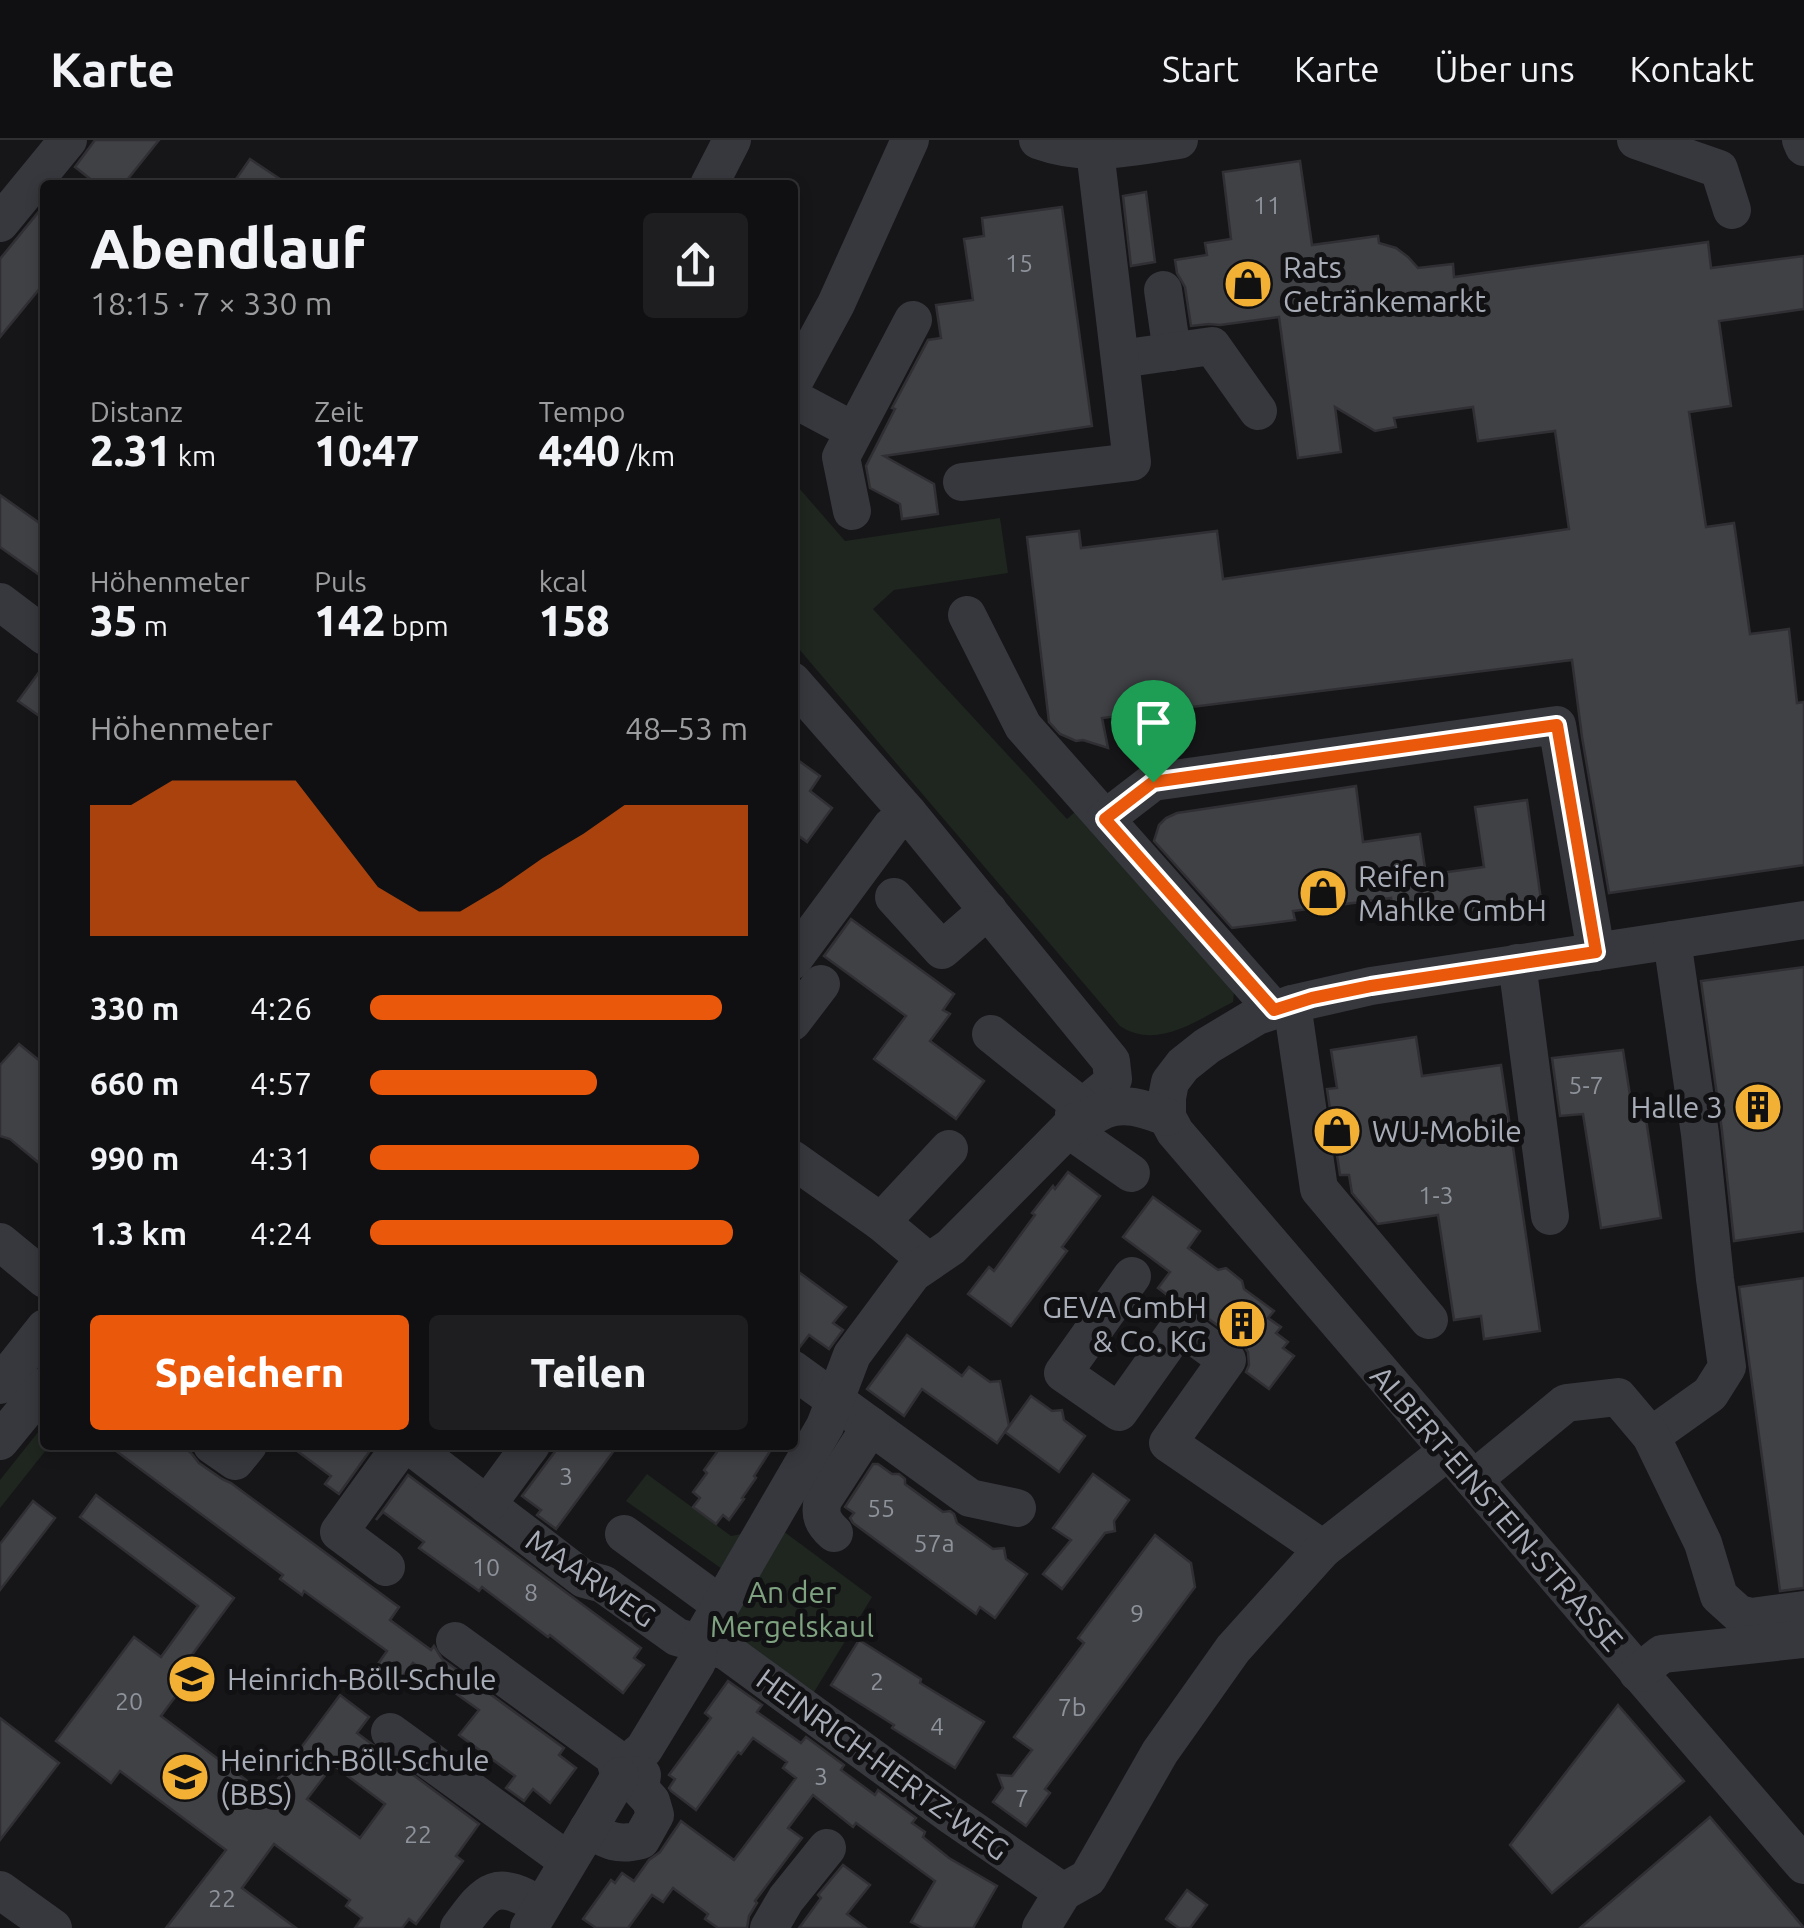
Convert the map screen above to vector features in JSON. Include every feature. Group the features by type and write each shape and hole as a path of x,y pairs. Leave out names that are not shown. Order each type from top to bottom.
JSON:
{"street":[{"path":"0,223 68,140"},
{"path":"712,180 732,140"},
{"path":"798,374 836,304 910,140"},
{"path":"1038,140 1095,152 1178,140"},
{"path":"1636,140 1719,169 1732,210"},
{"path":"1802,140 1804,148"},
{"path":"962,482 1132,462 1095,152"},
{"path":"1162,290 1172,352"},
{"path":"852,510 841,457 913,320"},
{"path":"1120,359 1212,346 1258,411"},
{"path":"798,401 854,431"},
{"path":"0,602 40,632"},
{"path":"967,615 1023,726 1283,1007 1319,1190 1429,1320"},
{"path":"459,1928 479,1901 502,1890 515,1890 535,1917 626,1767 644,1749 697,1662 699,1643 825,1426 852,1354 913,1274 951,1247 1113,1080 1111,1061 898,802 798,688"},
{"path":"1105,819 1153,782 1557,725 1596,952"},
{"path":"798,909 811,901 898,802"},
{"path":"798,1002 807,972 892,827 898,802"},
{"path":"894,897 942,950 988,910"},
{"path":"1075,1119 1086,1121 1118,1106 1167,1117 1170,1082 1183,1064 1257,1016 1283,1007 1371,986 1804,920"},
{"path":"1651,1436 1710,1394 1727,1367 1672,940"},
{"path":"1517,964 1550,1216"},
{"path":"991,1034 1131,1173"},
{"name":"ALBERT-EINSTEIN-STRASSE","path":"1167,1117 1191,1151 1804,1865"},
{"path":"881,1222 949,1149"},
{"path":"798,1164 881,1222 928,1262"},
{"path":"0,1242 40,1275"},
{"path":"1132,1276 1063,1373 1119,1412 1180,1326 1227,1360 1168,1443 1323,1550"},
{"path":"0,1385 40,1334"},
{"path":"798,1373 970,1498 1018,1508"},
{"path":"0,1442 40,1392"},
{"path":"1474,1479 1566,1403 1618,1396 1651,1436 1703,1543 1719,1596 1738,1614 1751,1617 1804,1610"},
{"path":"834,1533 822,1520 822,1500 871,1426"},
{"path":"219,1450 235,1461 244,1450"},
{"name":"MAARWEG","path":"386,1567 339,1532 402,1450"},
{"name":"MAARWEG","path":"413,1450 584,1579 603,1584 677,1636 699,1643"},
{"path":"486,1505 527,1450"},
{"path":"1041,1928 1063,1892 1088,1878 1160,1752 1233,1649 1323,1550 1448,1451"},
{"path":"624,1534 721,1604"},
{"path":"1638,1673 1662,1654 1804,1639"},
{"path":"390,1732 578,1845 641,1840 655,1815 651,1801 640,1790 642,1775 455,1641"},
{"name":"HEINRICH-HERTZ-WEG","path":"699,1643 726,1650 1063,1892"},
{"path":"769,1928 786,1899 827,1848"},
{"path":"0,1890 52,1928"}],"green space":[{"path":"798,487 845,541 1000,518 1008,573 894,590 873,609 1067,819 1082,806 1234,991 1233,1002 1178,1030 1149,1035 1120,1026 798,648"},
{"path":"40,1430 40,1450 46,1450 0,1508 0,1480"},
{"path":"647,1474 731,1536 747,1533 725,1571 626,1501"},
{"name":"An der Mergelskaul","path":"775,1525 872,1597 811,1697 724,1630"}],"building":[{"path":"95,140 159,140 127,180 92,180 75,167"},
{"path":"250,159 282,180 235,180"},
{"path":"1300,161 1312,245 1378,236 1379,243 1396,248 1418,268 1453,264 1454,277 1708,242 1711,268 1804,256 1804,309 1719,321 1731,406 1689,412 1706,527 1734,523 1750,634 1789,629 1797,703 1804,702 1804,865 1609,893 1572,660 1102,718 1108,748 1060,734 1049,722 1027,537 1079,531 1081,548 1217,531 1223,579 1569,529 1555,431 1478,441 1473,407 1394,418 1396,427 1375,431 1335,407 1341,452 1298,458 1279,317 1191,326 1185,287 1175,260 1207,255 1205,243 1231,239 1223,172"},
{"path":"1146,192 1155,262 1131,266 1123,196"},
{"path":"1062,207 1092,426 884,456 934,484 938,514 902,519 900,504 870,488 866,466 928,340 941,338 936,305 973,300 964,239 984,236 982,218"},
{"path":"40,210 40,288 0,337 0,259"},
{"path":"0,495 40,523 40,575 0,547"},
{"path":"40,671 40,716 18,701"},
{"path":"798,760 820,776 810,791 832,808 807,842 798,835"},
{"path":"1356,786 1363,842 1420,834 1426,875 1484,867 1475,807 1527,800 1541,900 1394,921 1391,898 1293,911 1295,920 1232,928 1154,841 1159,825 1177,813"},
{"path":"851,919 954,994 943,1010 950,1014 930,1041 984,1081 956,1119 874,1059 906,1016 824,956"},
{"name":"Halle 3","path":"1804,967 1804,1231 1734,1241 1701,981"},
{"path":"1416,1037 1422,1076 1501,1065 1540,1331 1484,1339 1481,1316 1454,1320 1438,1215 1378,1224 1352,1193 1349,1175 1340,1175 1327,1089 1337,1088 1331,1050"},
{"path":"19,1044 40,1061 40,1164 10,1139 0,1136 0,1065"},
{"path":"1623,1050 1634,1121 1646,1119 1661,1218 1601,1228 1583,1114 1560,1116 1552,1058"},
{"path":"1068,1172 1100,1196 1062,1247 1067,1251 1011,1326 968,1294 989,1267 994,1271 1035,1215 1032,1213"},
{"name":"GEVA GmbH & Co. KG","path":"1153,1197 1200,1231 1188,1248 1218,1270 1226,1268 1242,1281 1244,1289 1274,1311 1268,1318 1281,1327 1276,1333 1288,1342 1283,1348 1294,1356 1269,1389 1246,1372 1248,1352 1241,1342 1158,1288 1170,1272 1123,1237"},
{"path":"798,1271 846,1307 833,1323 843,1330 829,1349 809,1335 799,1348"},
{"path":"1804,1278 1804,1588 1780,1591 1739,1287"},
{"path":"907,1335 962,1376 969,1367 990,1382 1000,1381 1009,1426 997,1443 922,1389 904,1416 867,1389"},
{"path":"1031,1396 1052,1411 1062,1410 1064,1420 1085,1436 1059,1472 1005,1432"},
{"path":"115,1450 187,1450 199,1463 399,1607 390,1620 431,1650 434,1646 442,1659 564,1748 559,1755 576,1768 550,1803 533,1789 524,1801 506,1788 515,1776 459,1735 479,1710 413,1663 395,1687 373,1671 387,1651 304,1591 302,1595 280,1579 283,1575"},
{"path":"296,1450 370,1450 339,1494 325,1484 331,1476"},
{"path":"556,1450 614,1450 556,1529 537,1515 541,1510 522,1496"},
{"path":"718,1450 771,1450 729,1520 723,1515 716,1524 693,1507 700,1498 693,1492 707,1473 704,1470"},
{"path":"873,1464 899,1474 905,1484 943,1512 950,1511 957,1523 993,1549 1004,1548 1006,1559 1027,1574 995,1618 980,1607 976,1614 853,1523 850,1518 854,1513 845,1507"},
{"path":"1093,1474 1129,1500 1114,1521 1115,1531 1105,1533 1062,1589 1043,1574 1071,1540 1053,1528"},
{"path":"408,1475 641,1648 634,1658 644,1665 623,1693 550,1635 419,1548 424,1542 383,1512 376,1520"},
{"name":"Heinrich-Böll-Schule (BBS)","path":"96,1495 234,1598 180,1671 189,1678 161,1716 266,1795 340,1695 369,1717 357,1733 479,1824 456,1856 463,1861 416,1924 409,1919 402,1928 355,1928 362,1918 346,1906 350,1900 274,1844 242,1888 296,1928 166,1928 226,1850 120,1771 111,1783 56,1741 134,1637 161,1657 198,1606 80,1517","holes":["333,1765 385,1804 360,1838 307,1799"]},
{"path":"33,1501 55,1518 0,1590 0,1544"},
{"path":"1155,1535 1191,1563 1195,1587 1045,1789 1050,1793 1026,1826 993,1802 1003,1788 998,1775 1012,1776 1032,1750 1014,1737 1084,1643 1078,1638"},
{"path":"859,1640 984,1722 955,1768 831,1685"},
{"path":"728,1681 762,1705 757,1712 801,1743 806,1737 844,1765 841,1770 875,1795 878,1790 916,1818 912,1823 925,1832 923,1837 949,1858 997,1886 973,1928 923,1928 911,1922 935,1881 856,1823 853,1827 813,1795 788,1828 802,1838 755,1901 747,1928 718,1928 705,1919 708,1914 673,1888 663,1902 652,1895 628,1928 596,1928 583,1919 611,1880 615,1883 622,1873 634,1881 681,1821 734,1860 796,1778 783,1768 787,1762 753,1738 741,1754 738,1752 696,1810 671,1791 675,1779 669,1775 711,1718 705,1713"},
{"path":"1618,1705 1684,1781 1552,1893 1510,1845"},
{"path":"0,1718 59,1763 0,1840"},
{"path":"1710,1817 1804,1928 1580,1928"},
{"path":"843,1865 870,1885 847,1914 866,1928 799,1928 821,1898 818,1895"},
{"path":"1187,1890 1207,1905 1190,1928 1179,1928 1166,1919"}],"place":[{"name":"Rats Getränkemarkt","path":"1248,284"},
{"name":"Reifen Mahlke GmbH","path":"1323,893"},
{"name":"Halle 3","path":"1758,1107"},
{"name":"WU-Mobile","path":"1337,1131"},
{"name":"GEVA GmbH & Co. KG","path":"1242,1324"},
{"name":"Heinrich-Böll-Schule","path":"192,1679"},
{"name":"Heinrich-Böll-Schule (BBS)","path":"185,1777"}],"route":[{"path":"1557,725 1596,952 1371,986 1274,1010 1105,819 1153,782 1557,725"}]}
